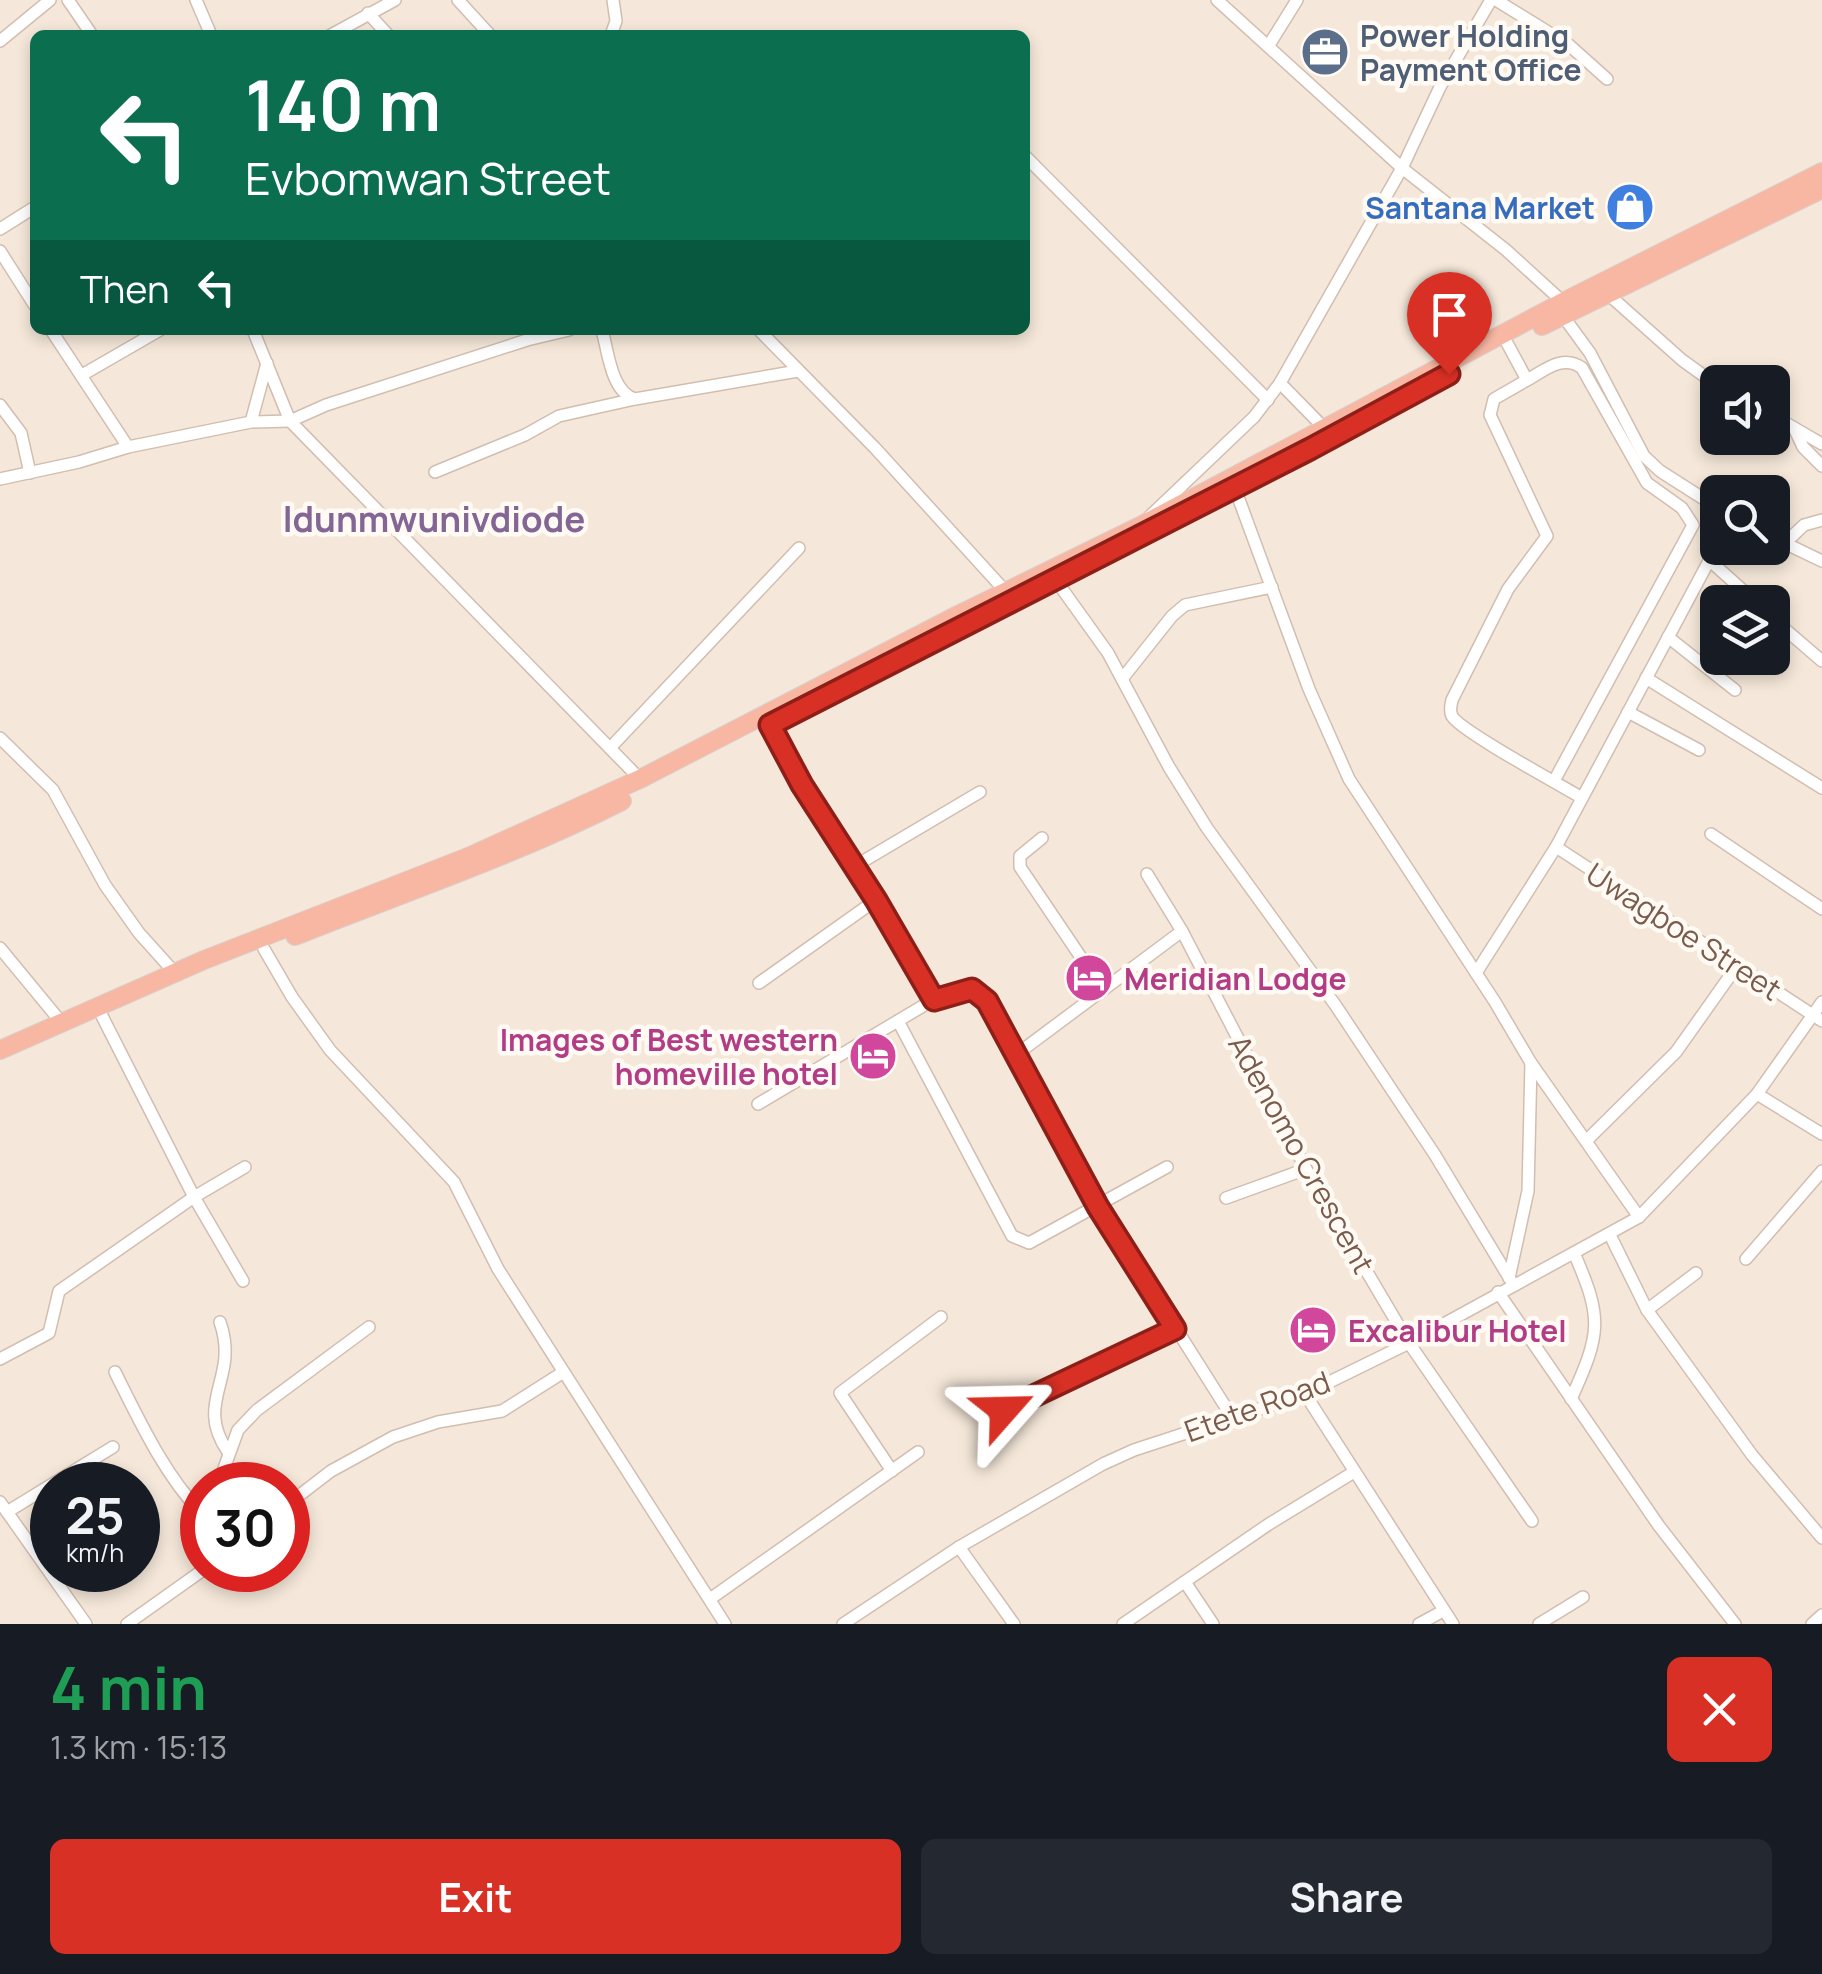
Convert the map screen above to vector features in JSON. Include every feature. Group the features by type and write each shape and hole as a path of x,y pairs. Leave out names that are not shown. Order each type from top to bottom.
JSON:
{"highway":[{"path":"0,1061 410,886 640,779 1563,309 1822,172"},
{"path":"0,1050 358,897 410,886 554,834 1234,486 1507,343 1563,309 1610,295 1822,188"}],"street":[{"path":"0,42 50,0"},
{"path":"68,0 89,30"},
{"path":"196,0 208,30"},
{"path":"338,30 370,7 395,0"},
{"path":"458,0 485,30"},
{"path":"613,0 616,21 613,30"},
{"path":"1217,0 1402,168 1506,250 1563,309 1644,456 1660,472 1700,497"},
{"path":"1269,44 1297,0"},
{"path":"1144,524 1268,400 1280,383 1402,168 1440,87 1494,0 1569,46 1607,79"},
{"path":"370,7 385,30"},
{"path":"1030,161 1268,400"},
{"path":"0,229 30,210"},
{"path":"0,251 30,298"},
{"path":"1610,295 1700,373"},
{"path":"54,335 128,448"},
{"path":"82,375 151,335"},
{"path":"255,335 290,422 640,779"},
{"path":"0,479 251,422 290,422 362,393 548,335"},
{"path":"603,335 618,386 625,396 634,399"},
{"path":"764,335 1007,593"},
{"path":"1507,343 1528,380"},
{"path":"1554,781 1693,525 1682,508 1647,482 1582,368 1574,362 1562,361 1494,399 1490,415 1547,536 1508,590 1450,710 1462,725 1554,781 1582,798"},
{"path":"251,422 267,363"},
{"path":"435,472 558,416 798,371"},
{"path":"1280,383 1326,430"},
{"path":"0,406 21,433 30,473"},
{"path":"1790,426 1822,444"},
{"path":"1794,428 1804,447 1822,466"},
{"path":"1234,486 1309,690 1349,779 1531,1064 1639,1217"},
{"path":"1790,538 1804,525 1822,520"},
{"path":"1790,545 1822,561"},
{"path":"610,748 799,548"},
{"path":"1476,973 1556,847 1706,565"},
{"path":"1715,565 1737,585"},
{"path":"1055,579 1100,640 1168,767 1207,828 1369,1056 1511,1281"},
{"path":"1122,679 1172,616 1186,605 1272,587"},
{"path":"1790,633 1822,661"},
{"path":"1668,637 1734,690"},
{"path":"1646,678 1822,788"},
{"path":"1628,712 1698,750"},
{"path":"770,725 802,785 934,1000"},
{"path":"0,738 54,790 104,885 175,973"},
{"path":"855,866 980,792"},
{"path":"1711,834 1822,909"},
{"path":"1042,838 1020,856 1020,867 1103,990"},
{"name":"Uwagboe Street","path":"1556,847 1817,1018"},
{"name":"Adenomo Crescent","path":"1147,874 1182,932 1306,1169 1409,1343 1532,1521"},
{"path":"759,983 876,900"},
{"path":"1017,1054 1182,932"},
{"path":"0,948 61,1022"},
{"path":"264,949 330,1050 454,1182 498,1269 725,1624"},
{"path":"1586,1141 1676,1052 1737,966"},
{"path":"758,1104 934,1000 972,989 987,1001 1098,1207 1232,1417"},
{"name":"Etete Road","path":"842,1624 959,1546 1103,1464 1134,1450 1305,1394 1409,1343 1511,1281 1574,1253 1639,1217 1757,1094 1817,1018 1822,1002"},
{"path":"102,1016 194,1197 243,1281"},
{"path":"898,1021 1012,1236 1029,1244 1167,1167"},
{"path":"1511,1281 1528,1191 1531,1064"},
{"path":"1757,1094 1822,1134"},
{"path":"0,1359 49,1333 59,1291 194,1197 245,1167"},
{"path":"1226,1198 1306,1169"},
{"path":"1746,1259 1822,1171"},
{"path":"1610,1234 1647,1310 1752,1455 1822,1538"},
{"path":"1571,1399 1589,1359 1597,1313 1574,1253"},
{"path":"1647,1310 1696,1272"},
{"path":"1498,1292 1659,1526 1735,1624"},
{"path":"892,1471 840,1394 941,1317"},
{"path":"220,1322 226,1368 212,1409 218,1437 228,1452"},
{"path":"225,1462 238,1430 257,1410 369,1327"},
{"path":"1004,1410 1175,1329"},
{"path":"115,1372 148,1438 180,1489"},
{"path":"310,1487 393,1436 438,1422 502,1411 562,1372"},
{"path":"1305,1394 1453,1624"},
{"path":"86,1624 4,1507 113,1447"},
{"path":"710,1599 918,1452"},
{"path":"1123,1624 1269,1524 1354,1472"},
{"path":"959,1546 1014,1624"},
{"path":"1185,1582 1213,1624"},
{"path":"127,1624 180,1586"},
{"path":"1539,1624 1583,1598"},
{"path":"1419,1624 1444,1611"},
{"path":"859,1613 868,1624"},
{"path":"1812,1624 1822,1614"}],"shaded area":[{"path":"0,0 1822,0 1822,1624 0,1624"}],"place":[{"name":"Power Holding Payment Office","path":"1325,52"},
{"name":"Santana Market","path":"1630,207"},
{"name":"Meridian Lodge","path":"1089,978"},
{"name":"Images of Best western homeville hotel","path":"873,1056"},
{"name":"Excalibur Hotel","path":"1313,1330"}],"district":[{"name":"Idunmwunivdiode","path":"434,519"}],"route":[{"path":"1004,1410 1175,1329 1098,1207 987,1001 972,989 934,1000 802,785 770,725 1449,374"}]}
